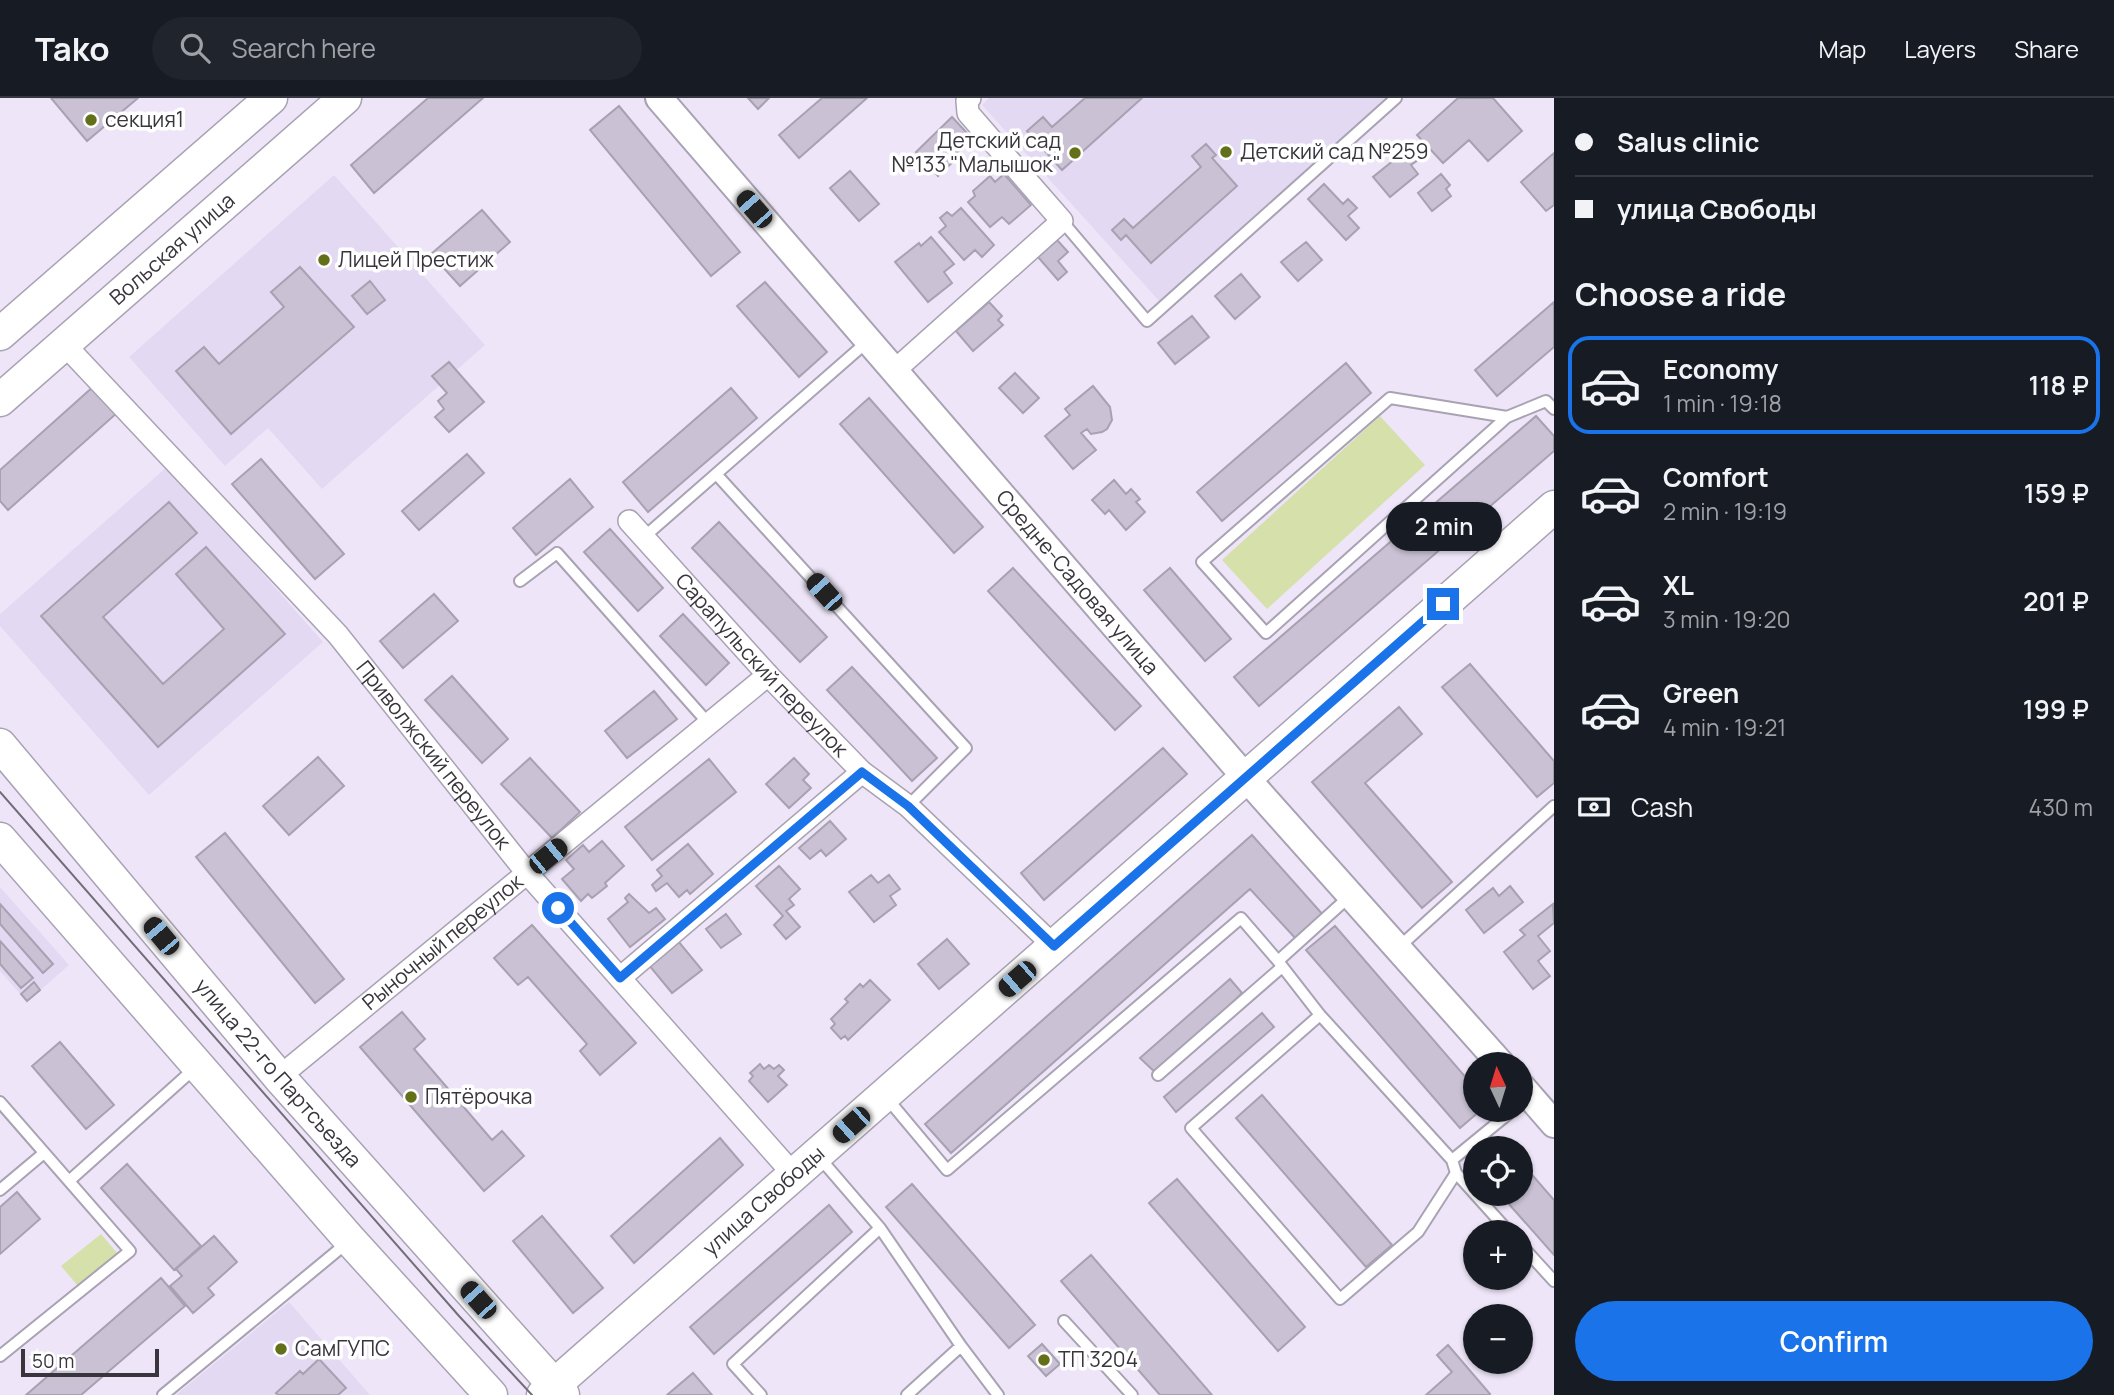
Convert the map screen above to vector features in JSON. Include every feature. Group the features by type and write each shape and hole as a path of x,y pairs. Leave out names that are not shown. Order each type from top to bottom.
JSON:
{"main road":[{"path":"0,334 271,98"},
{"name":"Вольская улица","path":"0,400 345,98"},
{"name":"улица Свободы","path":"553,1392 885,1095 1554,507"},
{"name":"улица 22-го Партсъезда","path":"0,746 279,1077 553,1392"},
{"path":"0,839 350,1240 491,1395"}],"street":[{"name":"Средне-Садовая улица","path":"659,98 1246,778 1490,1052"},
{"path":"894,371 1062,221 968,113 967,101 970,98"},
{"name":"Приволжский переулок","path":"64,344 338,635 527,873 620,978 806,1165"},
{"name":"Сарапульский переулок","path":"629,521 768,675 862,772 908,806 1054,946"},
{"name":"Рыночный переулок","path":"279,1077 768,675"},
{"path":"620,978 862,772"},
{"path":"1533,1100 1554,1124"}],"lane":[{"path":"1062,221 1147,321 1396,98"},
{"path":"644,537 868,341"},
{"path":"1507,417 1390,398 1202,562 1266,633 1507,417 1546,401 1554,410"},
{"path":"717,475 966,748 908,806"},
{"path":"520,581 557,553 709,724"},
{"path":"1398,948 1554,806"},
{"path":"1158,1075 1351,895"},
{"path":"885,1095 947,1170 1241,918 1320,1015 1452,1160 1456,1172 1498,1220"},
{"path":"1320,1015 1191,1128 1340,1299 1418,1232 1456,1172"},
{"path":"69,1181 198,1066"},
{"path":"0,1102 130,1251 0,1356"},
{"path":"1452,1160 1498,1122"},
{"path":"0,1190 44,1153"},
{"path":"806,1165 880,1227 961,1346 998,1395"},
{"path":"761,1395 733,1364 880,1227"},
{"path":"163,1395 350,1240"},
{"path":"1533,1258 1554,1281"},
{"path":"1065,1321 1132,1395"},
{"path":"907,1395 961,1346"}],"shaded area":[{"name":"Детский сад №259","path":"989,98 1388,98 1161,303 982,105"},
{"name":"Лицей Престиж","path":"334,175 485,345 322,489 268,428 225,466 129,357"},
{"path":"168,466 323,642 149,795 0,626 0,614"},
{"path":"0,887 69,965 27,1002 0,971"},
{"name":"СамГУПС","path":"289,1302 370,1395 176,1395"}],"green space":[{"path":"1380,416 1425,465 1267,609 1222,560"},
{"path":"101,1234 118,1254 78,1286 61,1266"}],"building":[{"name":"секция1","path":"51,98 138,98 87,141"},
{"path":"428,98 483,98 374,193 351,165"},
{"path":"748,98 769,98 758,109"},
{"path":"822,98 867,98 799,158 779,135"},
{"path":"1085,98 1142,98 1062,170 1027,131 1043,117 1052,127"},
{"path":"1458,98 1493,98 1522,131 1488,161 1469,140 1443,163 1417,135"},
{"path":"619,106 740,252 711,276 590,130"},
{"path":"952,117 967,133 957,142 963,147 954,155 957,158 938,176 916,152"},
{"path":"1206,144 1216,155 1212,158 1237,186 1151,263 1126,235 1121,240 1112,230 1124,219 1133,228 1201,167 1192,156"},
{"path":"1404,152 1407,156 1412,153 1418,160 1411,165 1418,174 1390,197 1373,177"},
{"path":"1554,153 1554,205 1546,211 1521,182"},
{"path":"850,171 879,204 859,221 830,188"},
{"path":"1004,174 1031,205 1009,224 1002,217 990,227 968,202 975,196 973,191 990,176 995,182"},
{"path":"1441,174 1450,185 1446,189 1451,196 1432,211 1418,193"},
{"path":"1324,184 1343,204 1348,199 1357,208 1348,216 1359,228 1346,240 1308,199"},
{"path":"961,208 994,245 982,257 975,250 964,260 939,232 946,226 940,218 947,212 952,216"},
{"path":"482,210 510,242 460,286 431,254"},
{"path":"931,237 954,264 944,272 952,283 928,302 895,262"},
{"path":"1057,240 1068,252 1058,261 1067,272 1058,280 1038,257"},
{"path":"1306,242 1322,260 1298,281 1281,262"},
{"path":"300,267 354,327 231,434 176,371 204,347 219,364 284,307 271,292"},
{"path":"1241,274 1260,297 1235,319 1215,296"},
{"path":"370,281 385,300 367,314 352,296"},
{"path":"765,282 827,352 799,377 737,306"},
{"path":"989,302 1002,316 998,320 1003,325 973,351 956,331"},
{"path":"1554,302 1554,347 1497,396 1475,370"},
{"path":"1192,316 1209,337 1175,364 1158,343"},
{"path":"449,362 484,402 449,432 435,417 444,409 438,401 447,393 432,376"},
{"path":"1346,363 1371,393 1222,521 1197,492"},
{"path":"1015,373 1039,398 1023,413 999,388"},
{"path":"94,386 118,412 8,510 0,501 0,470"},
{"path":"1093,386 1110,407 1112,420 1102,432 1091,434 1087,429 1081,433 1096,450 1073,469 1045,436 1070,415 1065,409"},
{"path":"731,388 757,418 648,512 623,482"},
{"path":"869,398 983,527 954,553 840,424"},
{"path":"1536,416 1554,436 1554,451 1259,706 1234,677"},
{"path":"467,454 484,473 419,530 402,511"},
{"path":"261,459 344,554 315,579 232,484"},
{"path":"570,479 593,507 536,555 513,528"},
{"path":"1114,480 1126,494 1131,489 1140,499 1136,502 1145,512 1126,530 1109,510 1105,514 1092,500"},
{"path":"169,502 197,533 103,617 163,684 224,629 176,574 206,547 285,634 158,747 41,616"},
{"path":"719,522 827,637 800,662 692,548"},
{"path":"610,529 663,588 638,611 584,552"},
{"path":"1013,568 1141,706 1115,730 988,591"},
{"path":"1170,568 1231,639 1205,661 1144,590"},
{"path":"434,594 458,621 403,668 380,641"},
{"path":"683,614 729,663 706,685 660,636"},
{"path":"1470,664 1554,761 1554,783 1537,797 1442,687"},
{"path":"852,667 937,758 912,781 827,690"},
{"path":"452,676 508,739 482,763 425,700"},
{"path":"654,691 677,719 627,758 605,731"},
{"path":"1399,707 1422,734 1365,783 1452,882 1422,908 1312,782"},
{"path":"1163,748 1187,774 1044,900 1021,873"},
{"path":"318,757 344,786 289,835 263,806"},
{"path":"530,758 580,812 552,838 501,784"},
{"path":"794,758 809,774 803,780 811,788 789,808 766,784"},
{"path":"709,759 736,792 652,860 625,827"},
{"path":"830,821 846,839 826,856 821,850 810,859 799,848"},
{"path":"225,833 344,979 315,1003 196,857"},
{"path":"1252,835 1324,916 1297,940 1250,889 951,1153 925,1124"},
{"path":"602,841 624,866 605,883 607,886 592,898 588,894 581,901 562,879 574,869 566,860 583,845 589,852"},
{"path":"688,844 713,874 690,894 687,890 679,897 667,883 656,891 652,885 662,876 657,870"},
{"path":"779,866 800,889 789,899 794,905 786,911 800,927 786,939 774,925 783,916 756,886"},
{"path":"871,875 878,883 889,875 900,889 890,896 896,905 874,922 849,892"},
{"path":"1510,886 1523,902 1484,933 1466,910 1493,888 1499,896"},
{"path":"629,894 649,913 656,908 665,919 630,947 608,919 628,902 625,898"},
{"path":"0,904 53,964 43,973 0,924"},
{"path":"1553,904 1554,923 1538,936 1550,951 1538,961 1550,976 1533,989 1504,952 1525,935 1520,930"},
{"path":"726,914 741,934 721,948 706,929"},
{"path":"532,925 636,1043 600,1075 580,1051 587,1044 528,977 518,985 494,958"},
{"path":"1335,926 1463,1074 1463,1122 1467,1122 1460,1128 1306,950"},
{"path":"947,939 969,964 939,989 918,964"},
{"path":"0,941 33,978 21,988 0,964"},
{"path":"678,941 702,970 672,993 648,964"},
{"path":"1230,979 1242,993 1158,1075 1140,1058"},
{"path":"870,980 890,1000 848,1040 845,1036 841,1039 831,1028 835,1024 831,1019 848,1002 845,999 860,984 863,987"},
{"path":"34,982 40,990 27,1001 21,994"},
{"path":"402,1012 425,1039 414,1049 492,1140 502,1131 524,1156 484,1191 360,1047"},
{"path":"1262,1013 1274,1027 1176,1112 1164,1097"},
{"path":"60,1042 114,1105 86,1129 32,1066"},
{"path":"760,1064 764,1069 769,1065 774,1069 779,1065 784,1070 778,1076 787,1085 768,1102 749,1081 753,1076 750,1073"},
{"path":"1262,1095 1392,1245 1366,1267 1236,1118"},
{"path":"720,1138 743,1165 634,1263 611,1236"},
{"path":"127,1164 201,1246 174,1270 101,1188"},
{"path":"1533,1176 1554,1200 1554,1255 1533,1231 1533,1220 1523,1220 1511,1206 1533,1206"},
{"path":"1177,1179 1305,1327 1278,1351 1149,1203"},
{"path":"912,1184 1035,1325 1009,1348 886,1207"},
{"path":"17,1192 40,1219 0,1254 0,1207"},
{"path":"829,1205 852,1232 714,1354 690,1327"},
{"path":"542,1216 603,1288 573,1313 513,1241"},
{"path":"214,1236 237,1262 208,1288 214,1295 193,1313 170,1286 182,1276 176,1269"},
{"path":"1091,1255 1212,1395 1160,1395 1061,1281"},
{"path":"161,1278 185,1306 81,1395 26,1395"},
{"name":"ТП 3204","path":"1042,1344 1060,1364 1046,1376 1028,1356"},
{"path":"1448,1345 1463,1362 1463,1374 1473,1374 1490,1394 1426,1395 1452,1372 1437,1355"},
{"path":"319,1359 346,1388 338,1395 276,1393 300,1371 303,1374"},
{"path":"693,1373 712,1395 667,1395"}],"tram line":[{"path":"0,792 459,1316 532,1395"}],"place":[{"name":"секция1","path":"91,120"},
{"name":"Детский сад №259","path":"1226,152"},
{"name":"Детский сад №133 \"Малышок\"","path":"1075,153"},
{"name":"Лицей Престиж","path":"324,260"},
{"name":"Пятёрочка","path":"411,1097"},
{"name":"СамГУПС","path":"281,1349"},
{"name":"ТП 3204","path":"1044,1360"}],"route":[{"path":"558,908 620,978 862,772 908,806 1054,946 1443,604"}]}
